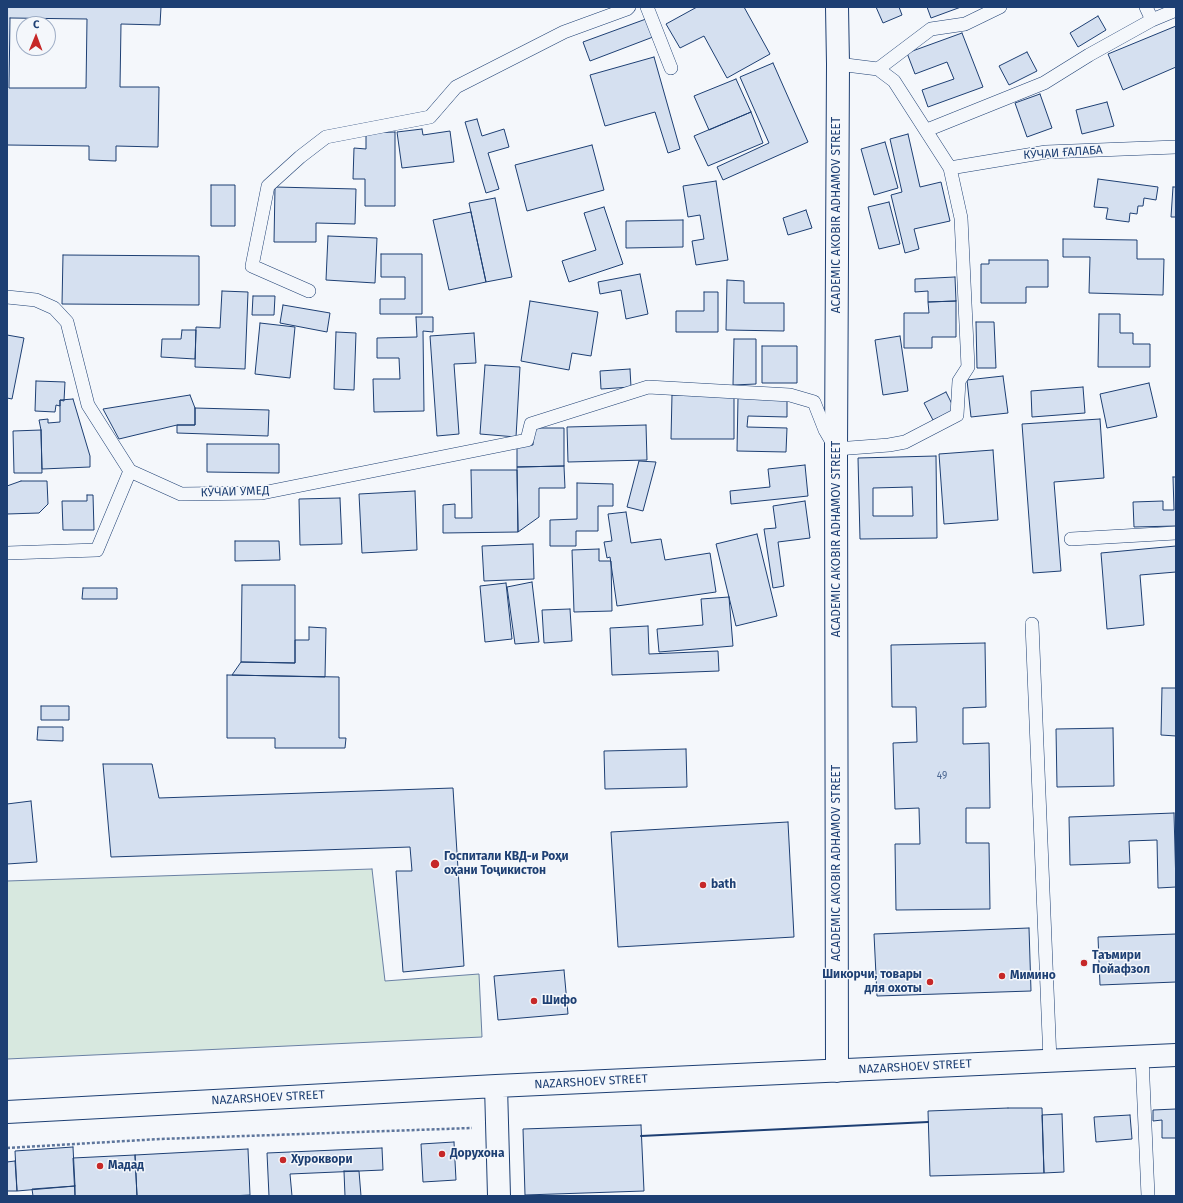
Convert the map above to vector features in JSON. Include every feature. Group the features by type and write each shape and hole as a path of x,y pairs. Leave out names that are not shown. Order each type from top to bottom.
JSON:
{"street":[{"name":"ACADEMIC AKOBIR ADHAMOV STREET","path":"837,7 837,1071"},
{"name":"NAZARSHOEV STREET","path":"7,1112 496,1086 1176,1055"},
{"path":"496,1086 499,1196"}],"lane":[{"path":"309,290 252,266 268,186 300,157 326,137 430,117 456,87 564,32 628,9 629,7"},
{"path":"647,7 671,68"},
{"path":"1146,7 1152,20"},
{"path":"878,69 931,29 965,24 1000,8"},
{"path":"927,130 1044,83 1089,55 1152,20 1176,10"},
{"path":"836,449 889,445 905,442 957,415 959,380 968,367 962,218 950,168 927,130 894,82 878,69 838,64"},
{"name":"КӮЧАИ ҒАЛАБА","path":"950,168 1046,152 1176,147"},
{"path":"7,297 36,300 54,308 67,322 88,405 130,472 97,550 7,553"},
{"name":"КӮЧАИ УМЕД","path":"130,472 181,494 262,493 527,440 531,424 648,387 790,395 814,402 825,430 836,449"},
{"path":"1071,539 1176,533"},
{"path":"1032,624 1050,1061"},
{"path":"1142,1057 1148,1196"}],"path":[{"path":"7,1148 160,1140 497,1127"}],"shaded area":[{"path":"372,869 385,981 479,974 482,1037 7,1059 7,881"}],"building":[{"path":"7,7 161,7 160,25 121,24 120,87 159,87 158,147 116,146 116,161 89,160 89,146 7,145"},
{"path":"697,7 744,7 770,54 727,78 704,36 680,48 666,24"},
{"path":"876,7 899,7 902,15 883,23"},
{"path":"927,7 961,7 931,18"},
{"path":"1098,16 1106,30 1078,47 1070,33"},
{"path":"646,19 653,37 590,61 583,42"},
{"path":"1176,26 1176,67 1123,90 1108,54"},
{"path":"962,33 983,87 928,107 922,90 954,79 947,62 915,74 907,53"},
{"path":"1027,52 1037,71 1009,85 999,66"},
{"path":"654,57 680,149 668,153 655,112 605,126 590,75"},
{"path":"773,63 808,142 723,180 717,167 769,143 740,77"},
{"path":"736,79 751,112 709,130 694,96"},
{"path":"1040,94 1052,128 1027,137 1015,103"},
{"path":"1107,102 1114,126 1082,134 1076,110"},
{"path":"751,112 763,143 708,166 694,136"},
{"path":"477,119 482,136 504,129 509,147 488,153 499,189 486,193 465,122"},
{"path":"422,129 423,135 450,131 454,162 402,168 397,132"},
{"path":"395,132 395,206 365,206 365,179 353,179 354,148 366,149 366,133"},
{"path":"908,134 920,187 941,182 950,221 914,229 919,249 905,253 891,195 902,192 890,139"},
{"path":"885,142 898,188 874,195 861,149"},
{"path":"592,145 604,190 527,211 515,165"},
{"path":"1098,179 1158,187 1156,200 1144,198 1143,206 1138,206 1137,214 1130,213 1129,222 1106,219 1108,208 1094,207"},
{"path":"716,181 728,260 696,265 692,241 704,239 700,215 688,217 683,186"},
{"path":"211,185 235,185 235,226 211,226"},
{"path":"275,187 356,189 355,224 316,223 316,242 274,242"},
{"path":"1173,187 1176,187 1176,217 1171,217"},
{"path":"495,198 512,277 486,282 469,203"},
{"path":"889,202 900,244 879,249 868,207"},
{"path":"604,207 623,264 569,282 562,261 596,250 584,213"},
{"path":"806,210 812,228 788,235 783,218"},
{"path":"471,212 486,282 449,290 433,220"},
{"path":"683,220 683,247 626,248 626,221"},
{"path":"328,236 377,238 375,283 326,280"},
{"path":"1063,239 1137,240 1137,259 1164,259 1163,295 1089,293 1090,257 1063,257"},
{"path":"381,254 422,254 422,314 380,314 380,299 405,299 405,277 381,277"},
{"path":"63,255 199,256 199,305 62,304"},
{"path":"989,260 1048,260 1048,287 1026,287 1026,303 981,303 981,264 989,264"},
{"path":"640,274 648,314 626,319 621,290 600,294 598,282"},
{"path":"955,277 956,301 928,302 928,291 915,292 915,279"},
{"path":"727,280 744,281 744,303 784,303 784,331 726,330"},
{"path":"222,291 248,292 245,369 195,367 196,327 220,328"},
{"path":"704,292 718,292 718,332 676,332 676,311 704,311"},
{"path":"253,296 275,296 274,315 252,315"},
{"path":"530,301 598,312 591,356 572,353 569,370 521,361"},
{"path":"956,301 956,337 932,337 932,348 904,348 904,313 929,313 928,302"},
{"path":"283,305 330,313 327,332 280,323"},
{"path":"1099,314 1120,314 1120,333 1133,333 1133,344 1150,344 1150,367 1098,367"},
{"path":"416,317 433,317 433,332 423,331 424,411 374,412 373,379 400,379 399,358 377,358 377,338 417,337"},
{"path":"976,322 994,322 996,368 977,368"},
{"path":"260,323 295,327 290,378 255,374"},
{"path":"182,330 196,330 195,359 161,357 162,339 181,339"},
{"path":"336,332 356,333 354,390 334,389"},
{"path":"474,333 476,363 454,364 459,434 437,436 430,336"},
{"path":"7,335 24,338 12,399 7,398"},
{"path":"900,336 908,391 883,395 875,340"},
{"path":"734,339 756,339 756,384 733,385"},
{"path":"762,346 797,346 797,383 762,383"},
{"path":"485,365 520,367 516,437 480,434"},
{"path":"630,369 631,387 601,389 600,371"},
{"path":"1003,376 1008,413 971,417 967,380"},
{"path":"36,381 65,382 64,401 60,400 60,406 56,405 55,412 35,411"},
{"path":"1149,383 1157,417 1107,428 1100,394"},
{"path":"1083,387 1085,413 1032,417 1031,391"},
{"path":"946,392 955,410 933,420 924,403"},
{"path":"190,395 195,408 195,425 177,425 119,439 103,409"},
{"path":"672,395 734,395 734,439 671,439"},
{"path":"738,398 787,399 787,417 748,416 747,427 787,428 786,452 737,451"},
{"path":"73,399 90,456 90,467 42,469 41,430 39,420 48,419 48,423 60,422 60,400"},
{"path":"195,408 269,410 268,436 177,433 177,425 195,425"},
{"path":"1100,419 1104,478 1054,482 1061,571 1033,573 1022,424"},
{"path":"646,425 647,460 568,462 567,427"},
{"path":"533,428 564,428 564,466 517,467 517,445 533,445"},
{"path":"41,430 42,473 14,473 13,431"},
{"path":"207,444 279,444 279,473 207,472"},
{"path":"993,450 998,520 944,524 939,454"},
{"path":"936,456 937,538 860,539 858,458","holes":["912,487 913,516 873,516 873,488"]},
{"path":"639,461 656,462 643,511 627,507"},
{"path":"805,465 808,496 731,504 730,491 770,487 768,469"},
{"path":"564,466 565,488 539,488 539,517 518,532 517,467"},
{"path":"471,470 517,470 518,532 443,533 443,505 455,504 455,518 472,518"},
{"path":"1173,477 1176,477 1176,526 1134,527 1133,502 1163,501 1163,510 1174,510"},
{"path":"21,481 47,481 48,504 39,513 7,514 7,486"},
{"path":"577,483 613,484 613,506 598,506 598,531 576,531 576,546 550,546 550,520 577,519"},
{"path":"415,491 417,550 362,553 359,494"},
{"path":"87,495 93,495 94,530 63,530 62,501 87,501"},
{"path":"340,498 342,544 300,545 299,499"},
{"path":"805,501 810,538 778,542 784,586 773,588 764,529 776,528 773,506"},
{"path":"626,512 631,543 661,539 665,560 710,553 716,592 617,606 610,557 607,558 604,542 612,541 608,514"},
{"path":"757,534 777,616 736,626 716,544"},
{"path":"235,541 279,541 280,560 235,561"},
{"path":"533,544 534,579 484,581 482,546"},
{"path":"1176,546 1176,572 1140,575 1144,625 1107,629 1101,553"},
{"path":"599,549 599,561 611,561 612,611 574,612 572,550"},
{"path":"532,582 539,642 515,644 507,587"},
{"path":"506,583 512,639 485,642 480,586"},
{"path":"242,585 295,585 295,663 241,662"},
{"path":"83,588 117,588 117,599 82,599"},
{"path":"729,597 733,646 659,652 657,629 703,625 701,599"},
{"path":"570,609 572,641 544,643 542,610"},
{"path":"648,626 649,654 718,651 719,671 612,675 610,628"},
{"path":"309,627 326,628 325,677 232,675 241,662 295,663 295,640 309,640"},
{"path":"985,643 986,707 963,708 963,744 989,743 990,808 966,808 966,843 989,843 990,909 896,910 895,844 920,844 919,808 895,809 893,743 917,742 916,707 892,707 891,645"},
{"path":"227,675 339,677 339,738 346,738 345,748 275,748 275,738 227,738"},
{"path":"1162,688 1176,688 1176,736 1161,735"},
{"path":"41,706 69,706 69,720 41,720"},
{"path":"38,727 63,727 63,741 37,740"},
{"path":"1113,728 1114,786 1057,787 1056,729"},
{"path":"686,749 687,787 605,789 604,751"},
{"name":"Госпитали КВД-и Роҳи оҳани Тоҷикистон","path":"103,764 152,764 159,798 453,788 464,966 403,972 396,871 412,871 410,847 111,857"},
{"path":"31,801 37,862 7,864 7,804"},
{"path":"1174,813 1176,887 1158,888 1157,840 1129,841 1130,863 1070,865 1069,817"},
{"name":"bath","path":"788,822 794,937 618,947 611,832"},
{"path":"1029,928 1031,991 877,996 874,934"},
{"path":"1176,934 1176,982 1100,985 1098,937"},
{"path":"564,970 568,1014 498,1020 494,976"},
{"path":"1042,1108 1044,1173 930,1176 928,1111"},
{"path":"1176,1109 1176,1138 1162,1138 1162,1120 1153,1121 1153,1110"},
{"path":"1062,1114 1064,1172 1044,1173 1042,1115"},
{"path":"1130,1115 1132,1139 1096,1142 1094,1117"},
{"path":"641,1125 644,1191 525,1195 523,1129"},
{"path":"454,1142 456,1180 423,1182 421,1144"},
{"path":"73,1147 75,1186 17,1191 15,1151"},
{"path":"382,1148 383,1170 290,1174 292,1196 269,1196 267,1153"},
{"path":"248,1149 250,1195 137,1196 135,1155"},
{"path":"135,1155 137,1196 75,1196 73,1158"},
{"path":"15,1161 17,1191 7,1191 7,1162"},
{"path":"344,1171 359,1171 361,1196 345,1196"},
{"path":"75,1186 75,1196 33,1196 32,1189"}],"wall":[{"path":"641,1136 928,1122"}],"place":[{"name":"Госпитали КВД-и Роҳи оҳани Тоҷикистон","path":"435,864"},
{"name":"bath","path":"703,885"},
{"name":"Таъмири Пойафзол","path":"1084,963"},
{"name":"Мимино","path":"1002,976"},
{"name":"Шикорчи, товары для охоты","path":"930,982"},
{"name":"Шифо","path":"534,1001"},
{"name":"Дорухона","path":"442,1154"},
{"name":"Хуроквори","path":"283,1160"},
{"name":"Мадад","path":"100,1166"}]}
